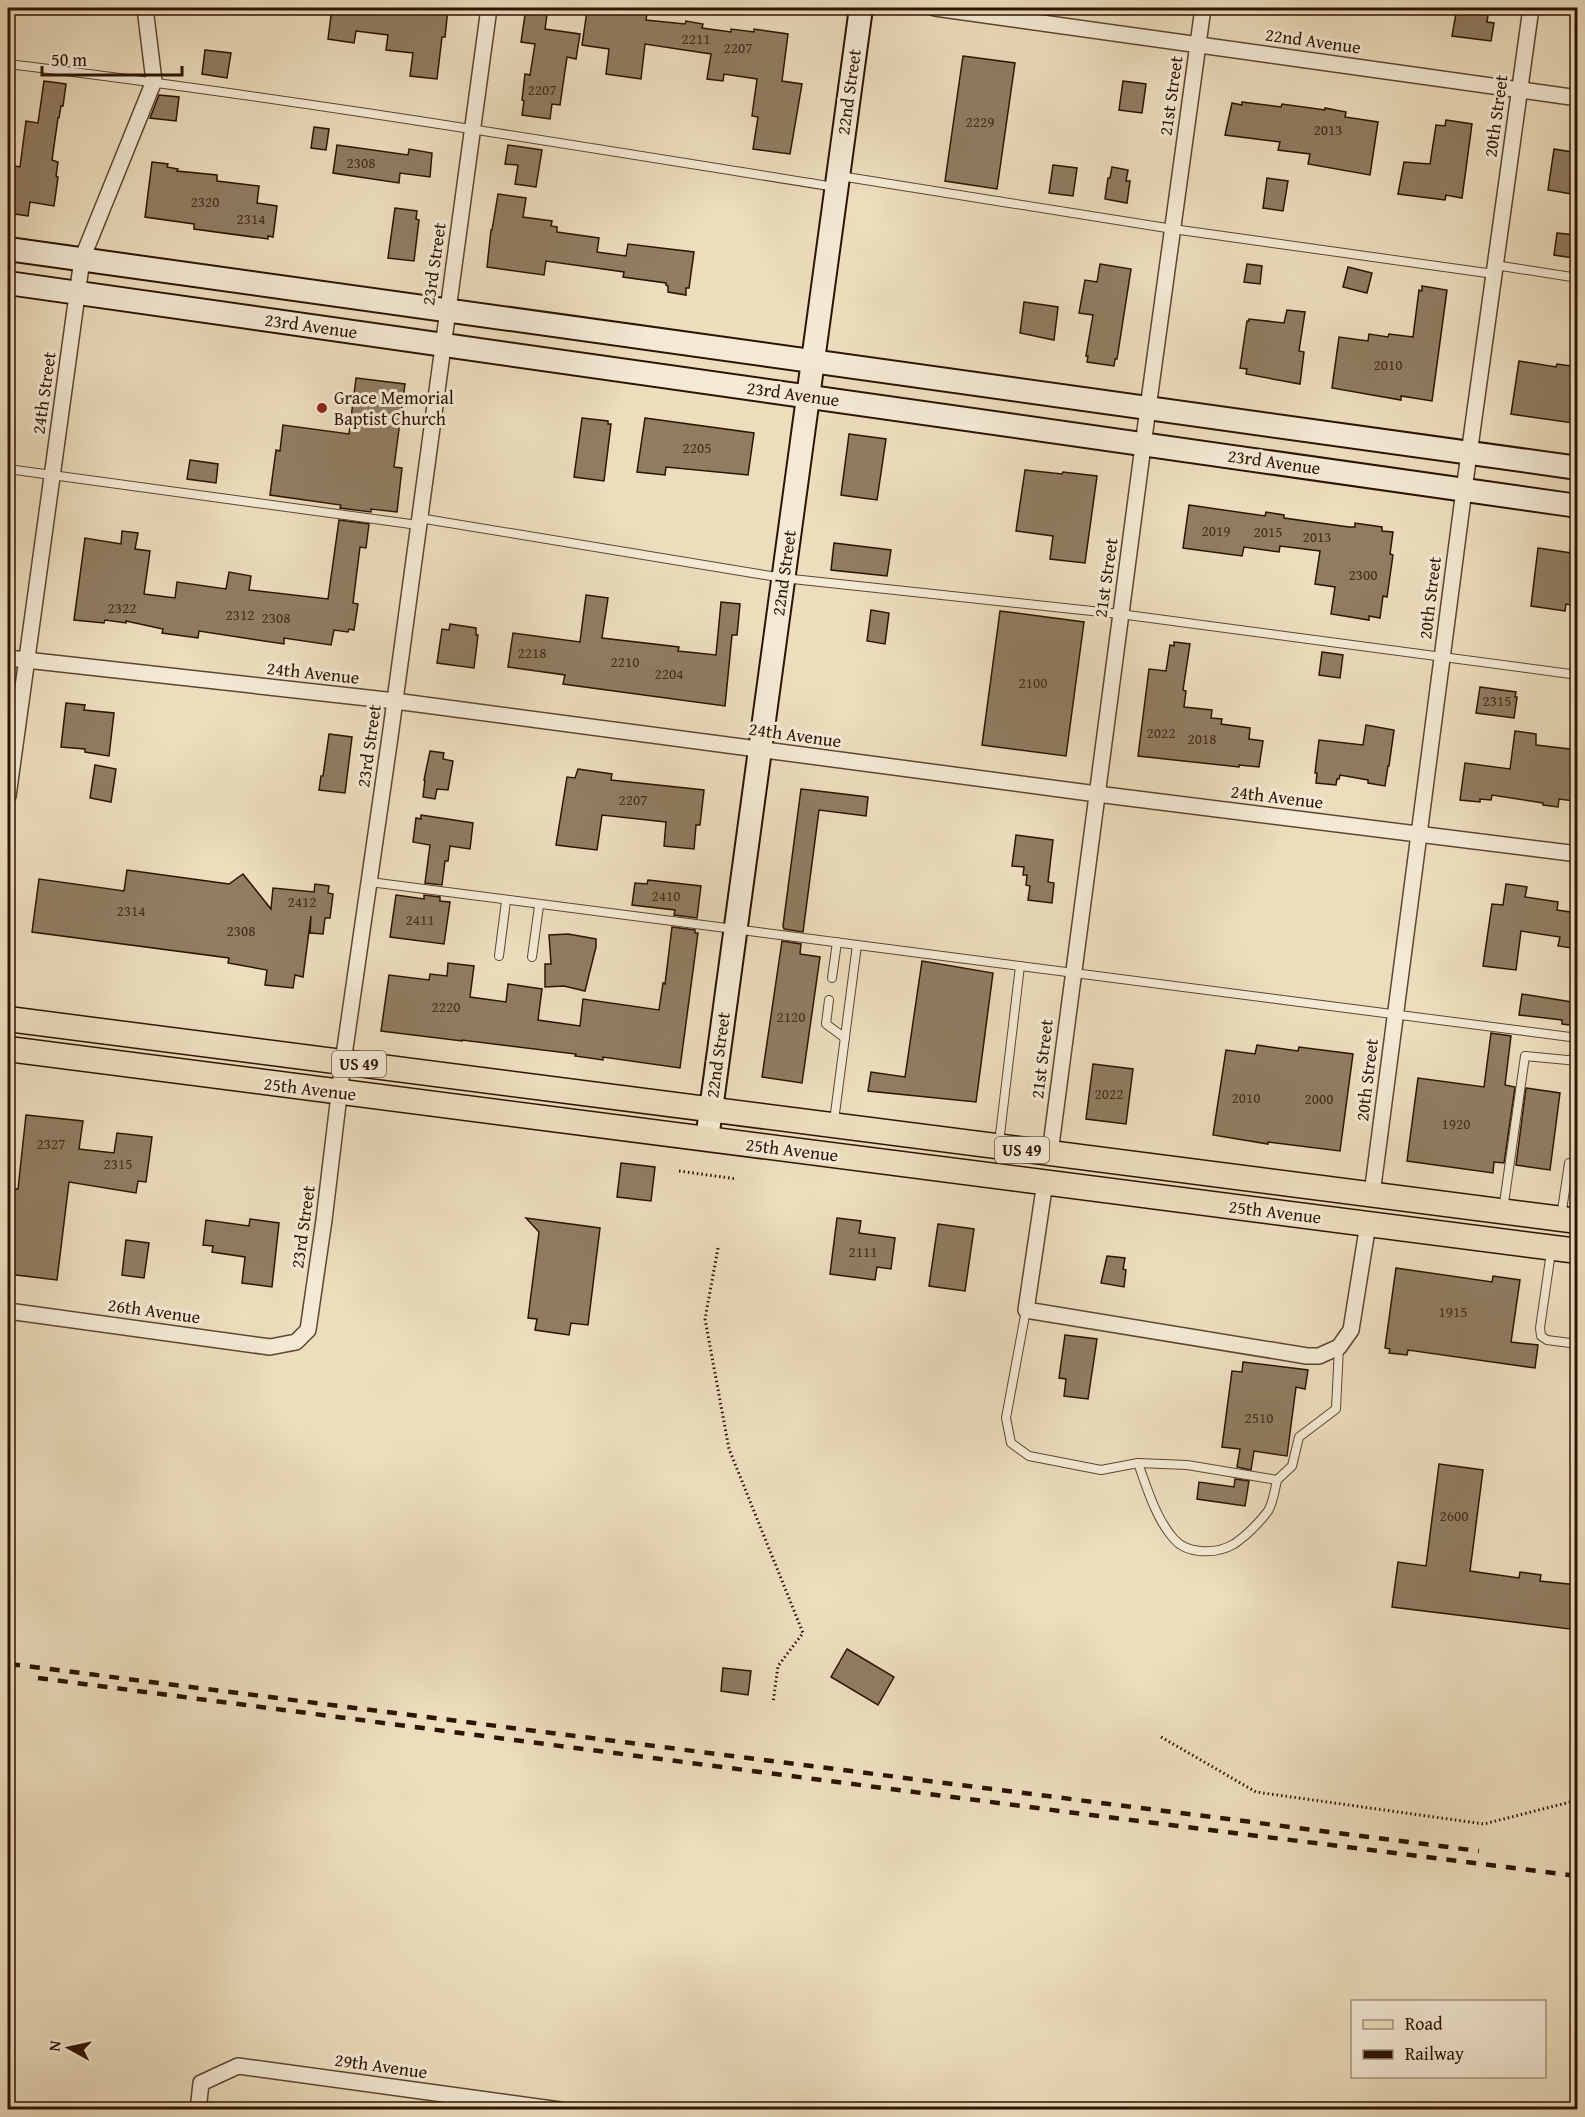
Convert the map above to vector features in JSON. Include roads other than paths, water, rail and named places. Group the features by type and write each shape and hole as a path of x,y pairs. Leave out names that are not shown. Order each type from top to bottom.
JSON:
{"main road":[{"name":"25th Avenue","path":"8,1019 1569,1220"},
{"name":"25th Avenue","path":"8,1049 1578,1251"}],"street":[{"name":"24th Street","path":"8,796 82,259 154,81 145,8"},
{"name":"23rd Street","path":"296,1342 308,1330 324,1220 343,1062 370,882 489,8"},
{"name":"22nd Street","path":"707,1139 861,8"},
{"name":"22nd Avenue","path":"935,8 1578,98"},
{"name":"21st Street","path":"1050,1153 1120,614 1203,8"},
{"name":"20th Street","path":"1372,1194 1464,490 1531,8"},
{"name":"23rd Avenue","path":"8,249 1578,468"},
{"name":"23rd Avenue","path":"8,283 1578,506"},
{"name":"24th Avenue","path":"8,658 394,701 1097,794 1578,854"},
{"path":"1045,1182 1026,1310 1307,1356 1319,1356 1339,1347 1351,1330 1368,1224"},
{"name":"26th Avenue","path":"8,1311 270,1347 296,1342"},
{"name":"29th Avenue","path":"198,2109 201,2083 237,2066 560,2109"}],"lane":[{"path":"8,63 154,81 1173,229 1494,270 1578,278"},
{"path":"8,469 419,522 783,578 1120,614 1578,675"},
{"path":"370,882 539,906 735,929 1578,1038"},
{"path":"499,956 506,901"},
{"path":"532,957 539,906"},
{"path":"832,978 837,942"},
{"path":"833,1125 857,945"},
{"path":"999,1147 1020,966"},
{"path":"829,1000 826,1024 845,1038"},
{"path":"1503,1211 1525,1056 1578,1062"},
{"path":"1569,1220 1569,1163 1578,1164"},
{"path":"1552,1247 1540,1328 1541,1336 1547,1340 1578,1344"},
{"path":"1026,1310 1006,1418 1011,1443 1029,1456 1101,1470 1138,1463 1187,1465 1277,1480"},
{"path":"1138,1463 1151,1498 1174,1540 1189,1550 1203,1552 1224,1548 1235,1543 1269,1509 1277,1480 1292,1466 1299,1437 1336,1409 1339,1347"}],"railway":[{"path":"10,1664 1479,1851"},
{"path":"38,1678 1578,1876"}],"place":[{"name":"Grace Memorial Baptist Church","path":"322,408"}]}
